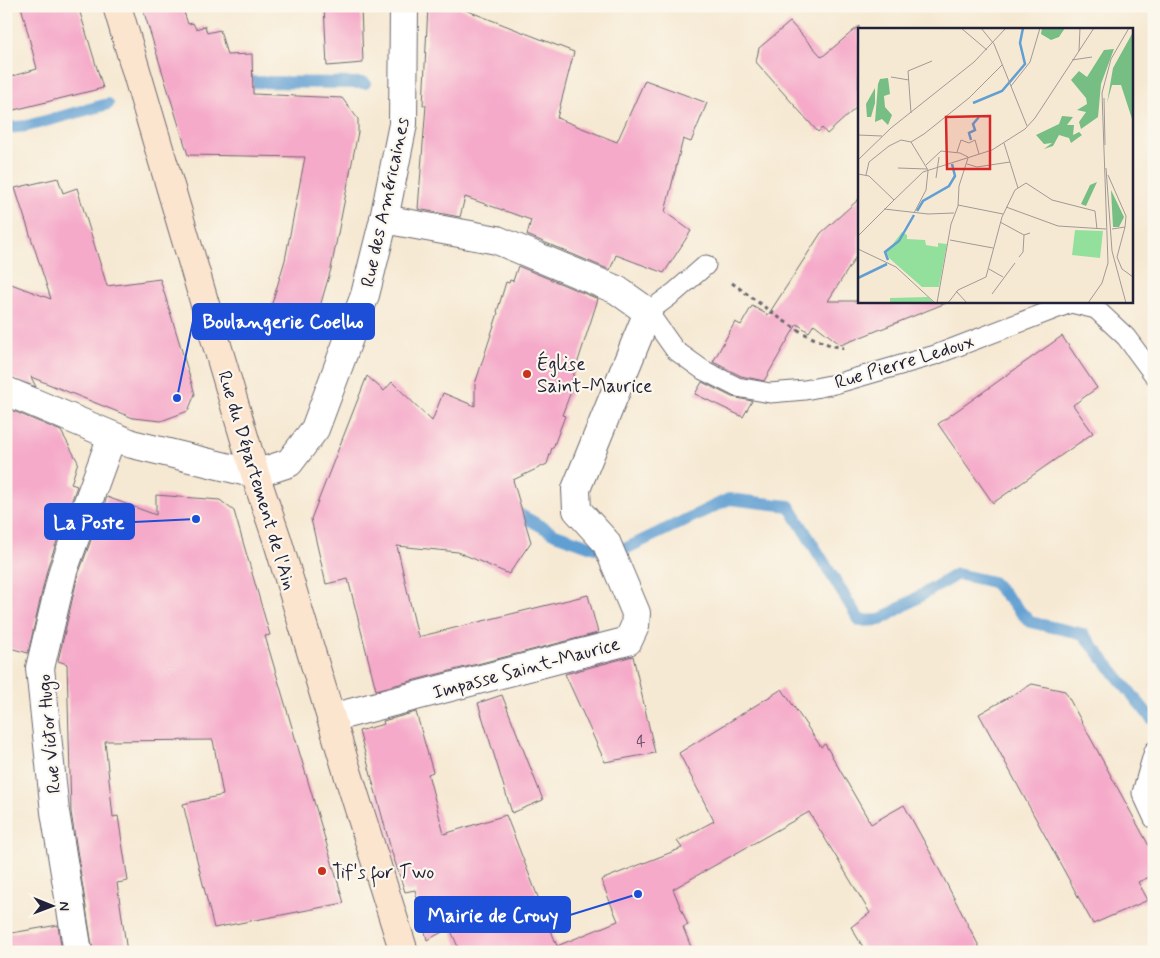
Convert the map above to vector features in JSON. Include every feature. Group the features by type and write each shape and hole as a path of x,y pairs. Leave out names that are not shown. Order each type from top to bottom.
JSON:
{"street":[{"name":"Rue du Département de l'Ain","path":"117,6 255,474 404,952"},
{"name":"Rue des Américaines","path":"255,474 289,463 315,429 365,295 384,219 403,124 404,6"},
{"path":"384,219 497,240 618,290 648,312"},
{"name":"Impasse Saint-Maurice","path":"331,718 628,641 635,626 636,613 604,543 577,510 576,489 648,312"},
{"path":"6,391 132,444 255,474"},
{"name":"Rue Victor Hugo","path":"78,952 55,812 40,668 63,571 112,436"}],"lane":[{"path":"648,312 675,292 706,264"},
{"name":"Rue Pierre Ledoux","path":"648,312 676,350 703,370 737,387 770,393 805,390 835,384 935,355 1070,303 1094,305 1126,337 1154,375"},
{"path":"1154,751 1142,793 1154,819"}],"path":[{"path":"706,264 791,325 820,342 850,348"}],"building":[{"path":"21,6 78,6 103,88 6,112 6,78 37,69"},
{"path":"142,6 182,6 188,24 193,23 196,29 205,26 207,33 220,30 227,55 252,54 253,94 342,98 358,119 358,132 331,269 311,337 265,327 285,260 305,157 188,155"},
{"path":"324,6 361,6 363,63 327,66"},
{"path":"428,6 455,6 574,52 557,118 617,142 645,80 707,103 691,142 683,139 665,212 691,231 664,273 616,255 610,270 527,235 531,220 465,197 460,217 418,209 426,105 423,105"},
{"path":"790,22 822,57 859,26 858,106 827,134 822,128 818,132 756,62 759,48"},
{"path":"58,178 63,193 77,188 107,286 160,279 195,394 188,411 161,421 133,418 31,377 36,387 6,376 6,282 51,299 15,188"},
{"path":"858,200 858,254 828,301 946,303 841,345 814,324 809,332 797,324 764,381 741,376 713,362 735,322 741,325 752,306 768,315 821,233"},
{"path":"518,266 598,299 571,383 574,384 562,415 565,416 547,464 513,480 531,542 509,574 458,552 397,546 418,637 588,595 598,633 376,690 348,579 326,584 311,519 367,376 384,391 392,382 432,421 443,393 475,406 475,384 506,282 513,281"},
{"path":"1062,336 1097,388 1073,405 1093,433 993,503 938,424"},
{"path":"702,382 732,397 752,401 743,417 695,394"},
{"path":"6,408 61,431 78,462 71,484 77,486 48,566 28,653 6,647"},
{"path":"156,495 220,500 234,511 270,635 265,636 344,903 214,928 183,804 223,795 213,740 105,741 113,817 118,816 128,881 117,883 127,952 93,952 71,812 67,664 58,661 78,575 107,497 156,515"},
{"path":"633,656 655,753 605,762 565,674"},
{"path":"1032,684 1065,691 1154,855 1154,875 1138,882 1148,900 1093,924 979,714"},
{"path":"782,689 821,747 825,744 871,824 904,805 982,952 866,952 851,927 870,913 809,812 673,889 688,925 683,927 693,952 460,952 450,928 427,940 415,890 405,892 392,853 359,731 384,724 383,721 416,712 433,772 428,774 444,834 506,815 557,946 618,921 601,880 682,848 677,841 714,821 679,753"},
{"path":"502,695 543,800 512,813 478,703"},
{"path":"58,925 62,952 6,952 6,934"}],"waterway":[{"path":"237,82 365,83"},
{"path":"6,128 27,126 108,104"},
{"path":"510,509 555,534 595,548 627,548 729,499 789,506 860,621 880,620 957,574 993,582 1030,622 1083,634 1151,718"}],"place":[{"name":"Église Saint-Maurice","path":"527,374"},
{"name":"Boulangerie Coelho","path":"177,398"},
{"name":"La Poste","path":"196,519"},
{"name":"Tif's for Two","path":"322,871"},
{"name":"Mairie de Crouy","path":"638,894"}]}
